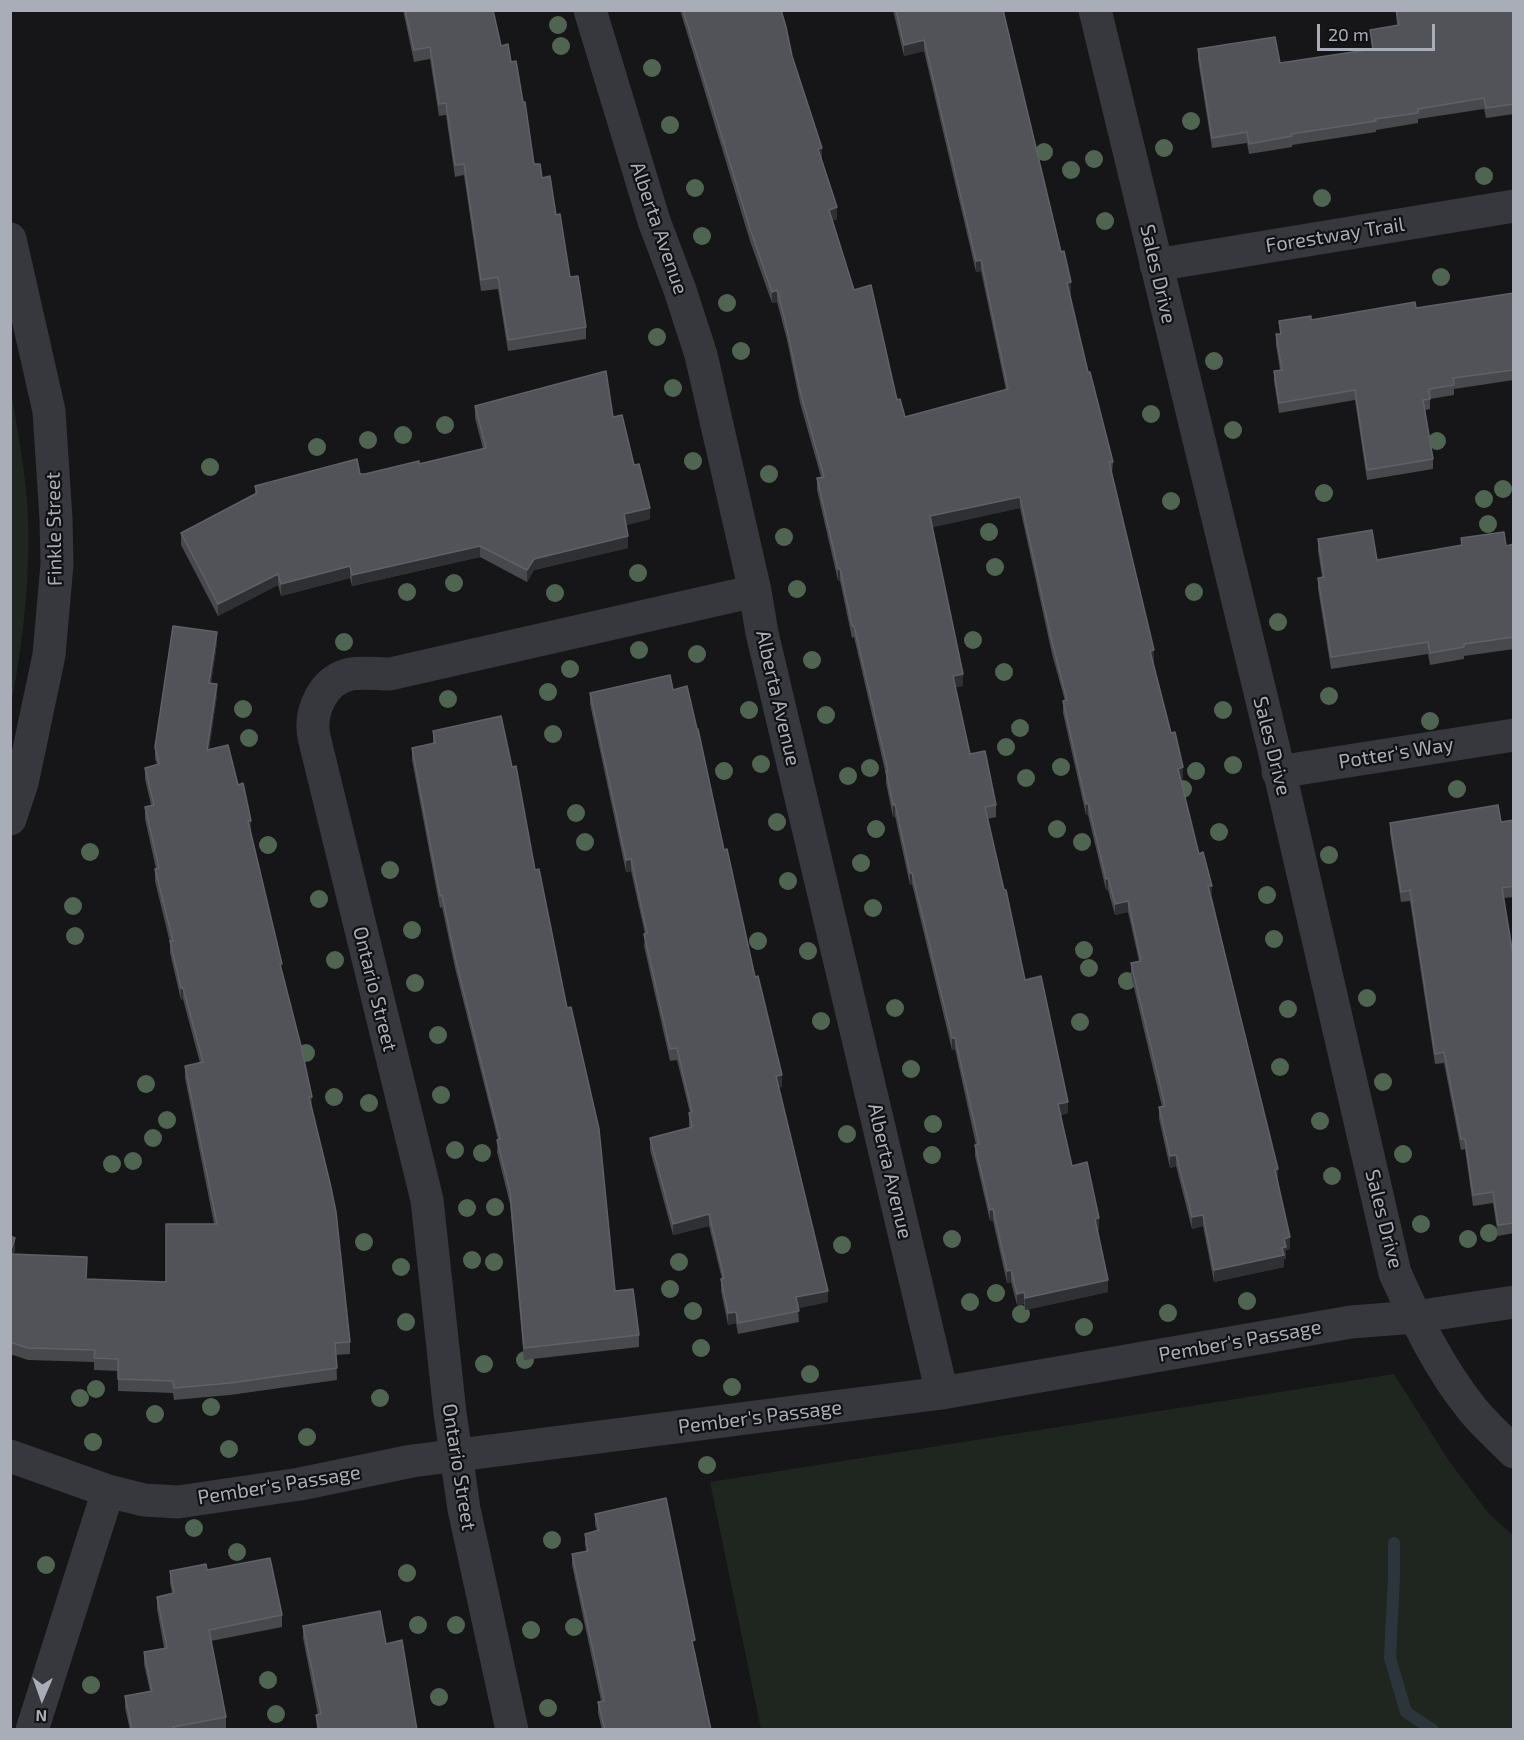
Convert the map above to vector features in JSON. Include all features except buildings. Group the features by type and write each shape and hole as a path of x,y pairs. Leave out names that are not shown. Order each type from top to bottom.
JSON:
{"street":[{"name":"Alberta Avenue","path":"590,10 654,221 701,355 755,591 762,633 942,1393"},
{"name":"Sales Drive","path":"1095,10 1278,772 1395,1273 1440,1363 1472,1409 1514,1452"},
{"name":"Forestway Trail","path":"1156,265 1514,206"},
{"name":"Finkle Street","path":"10,239 49,411 57,564 49,655 22,783 10,819"},
{"name":"Ontario Street","path":"512,1730 464,1509 426,1200 313,733 315,707 330,685 348,675 390,674 755,591"},
{"name":"Potter's Way","path":"1278,772 1514,735"},
{"name":"Pember's Passage","path":"10,1456 108,1491 144,1500 178,1502 300,1484 412,1461 942,1393 1352,1322 1415,1317 1514,1302"},
{"path":"32,1730 108,1491"}],"shaded area":[{"path":"11,390 25,478 28,570 20,653 11,705"},
{"path":"1394,1374 1449,1461 1489,1514 1513,1535 1513,1729 761,1729 710,1482"}],"waterway":[{"path":"1394,1543 1390,1658 1406,1712 1433,1730"}]}
